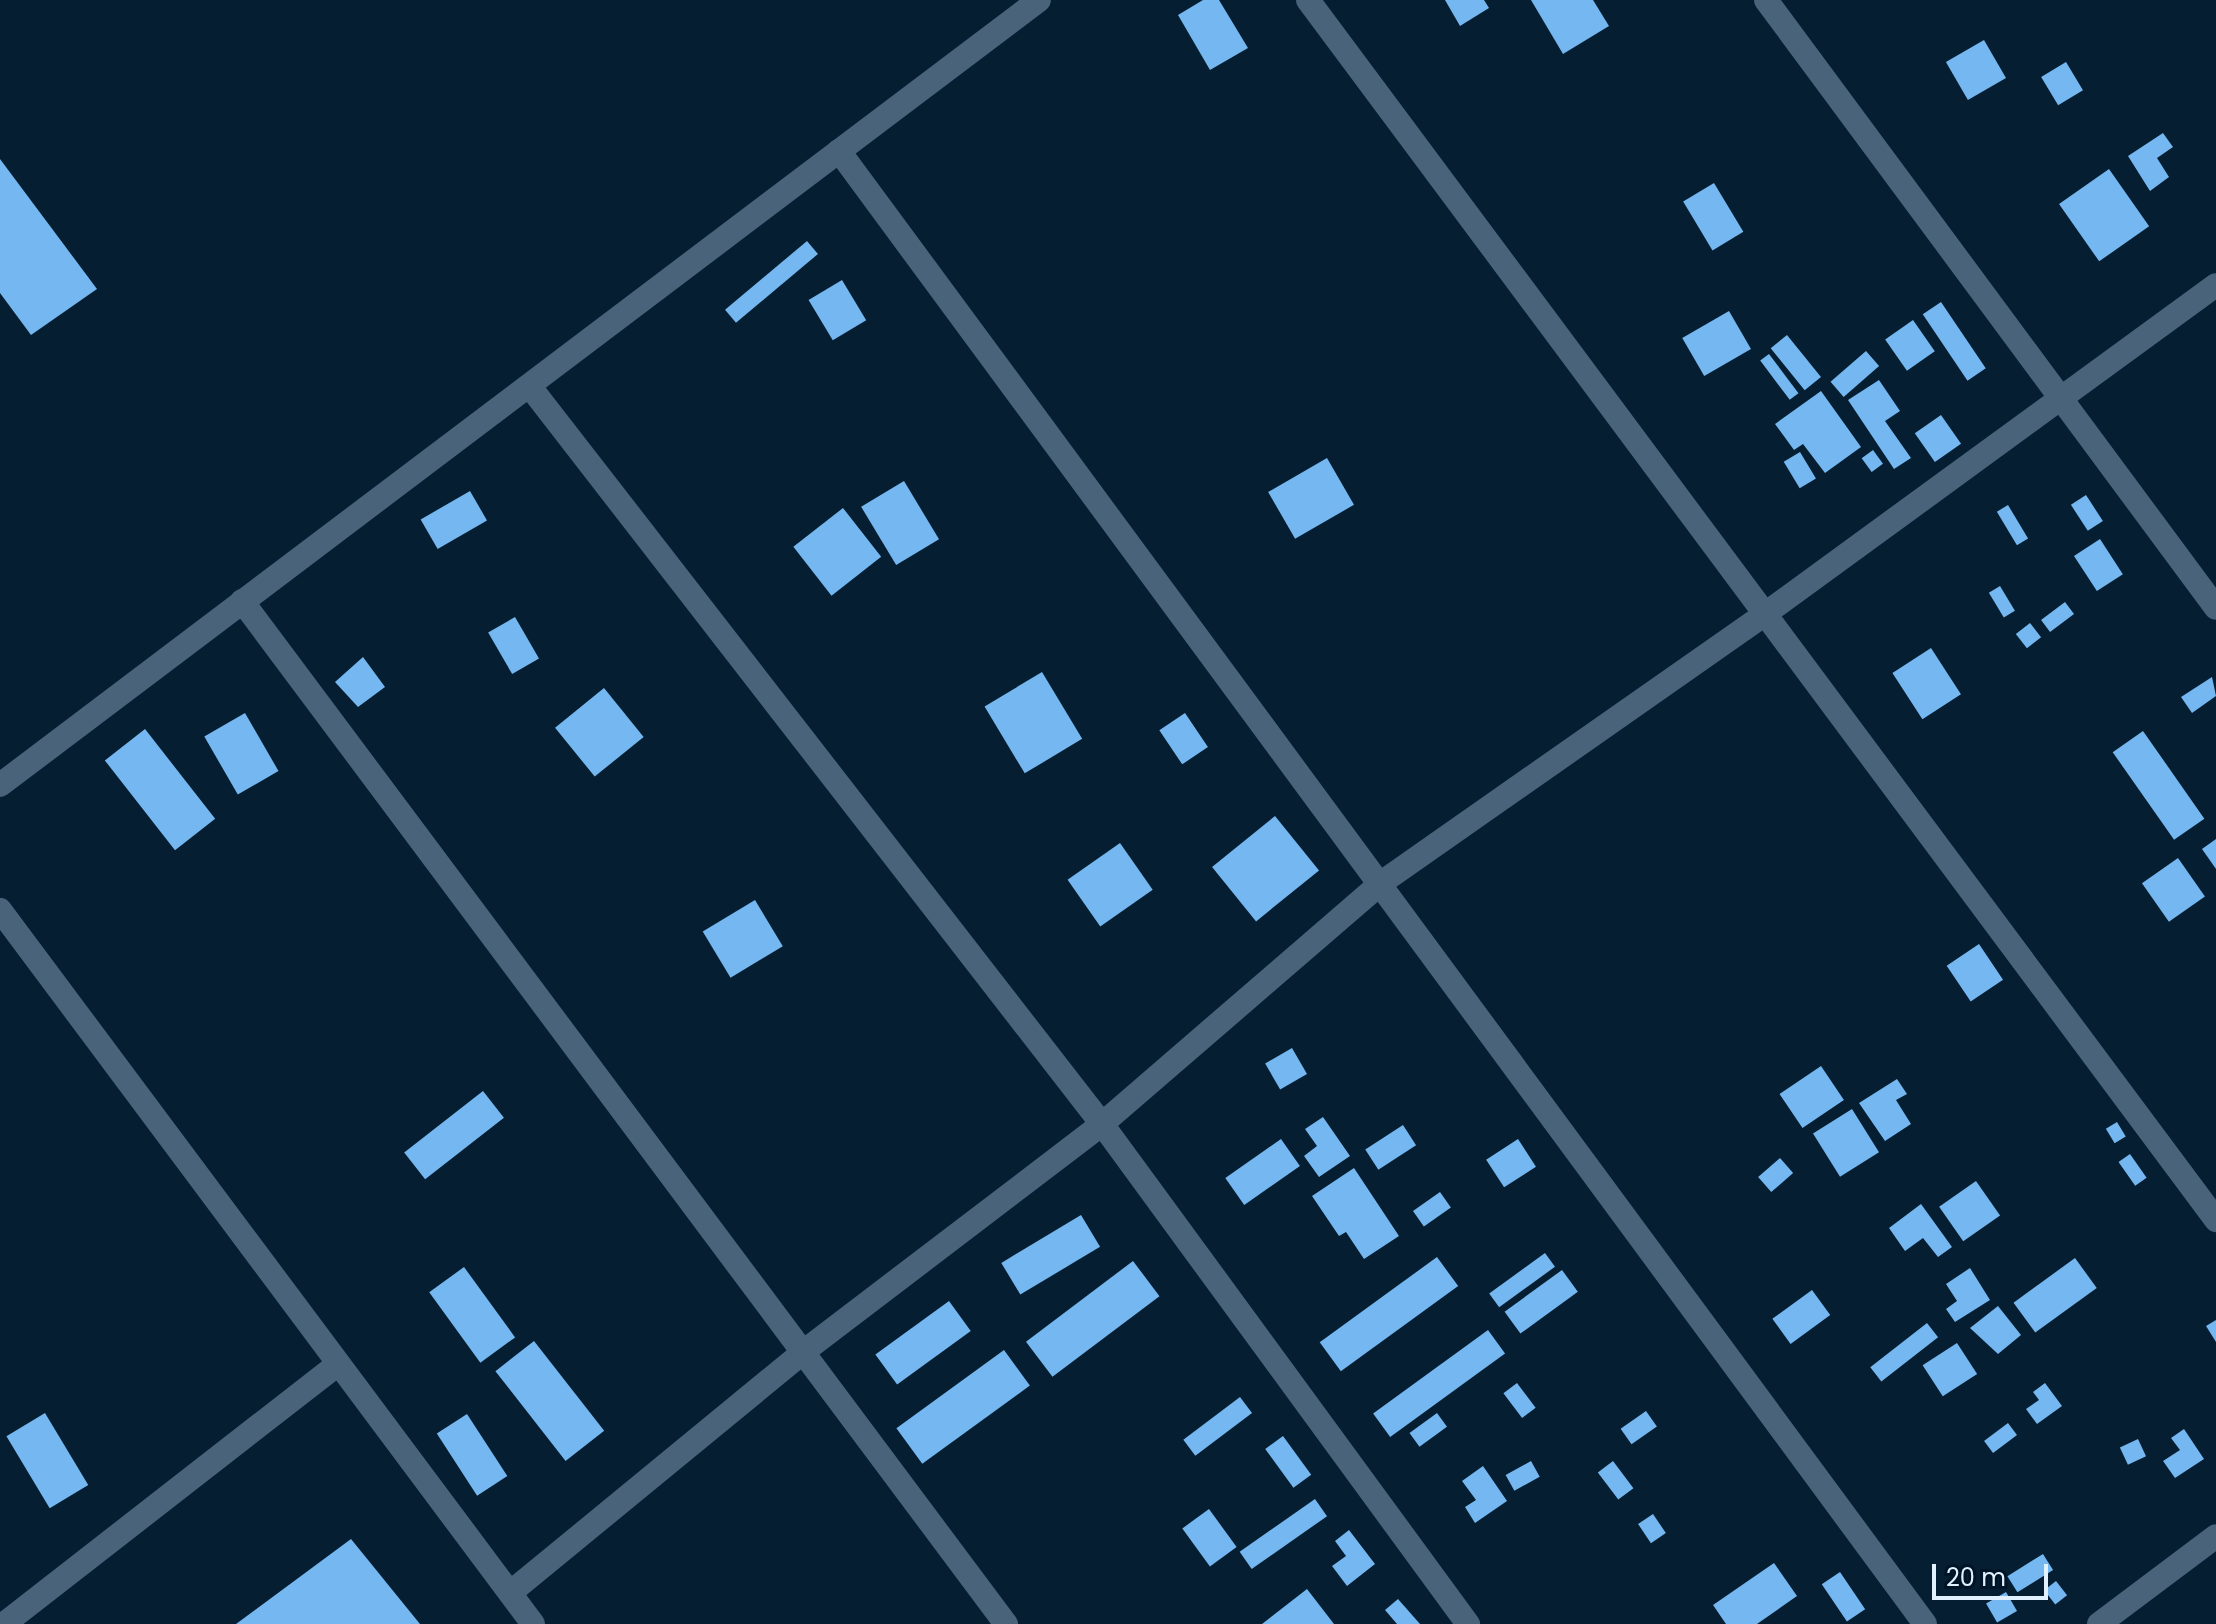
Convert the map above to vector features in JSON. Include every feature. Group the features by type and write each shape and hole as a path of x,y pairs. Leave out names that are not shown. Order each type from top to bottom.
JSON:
{"street":[{"path":"0,785 242,601 531,388 1039,0"},
{"path":"1308,0 2216,1220"},
{"path":"1766,0 2216,608"},
{"path":"839,151 1925,1624"},
{"path":"510,1593 803,1352 1102,1124 1381,883 1765,614 2216,285"},
{"path":"531,388 1102,1124 1468,1624"},
{"path":"242,601 1006,1624"},
{"path":"0,910 533,1624"},
{"path":"4,1624 338,1364"},
{"path":"2099,1624 2216,1536"}],"building":[{"path":"1203,0 1219,0 1248,48 1210,70 1178,15"},
{"path":"1445,0 1484,0 1489,8 1460,26"},
{"path":"1531,0 1593,0 1609,26 1563,54"},
{"path":"1984,40 2006,78 1968,100 1946,62"},
{"path":"2066,62 2083,90 2058,105 2041,77"},
{"path":"2163,133 2173,147 2157,158 2169,177 2150,191 2128,156"},
{"path":"0,159 97,289 31,335 0,293"},
{"path":"2109,169 2149,226 2099,261 2059,204"},
{"path":"1714,183 1743,232 1712,250 1683,202"},
{"path":"807,241 818,254 736,323 725,310"},
{"path":"842,280 866,320 833,340 809,300"},
{"path":"1941,302 1986,368 1967,381 1923,314"},
{"path":"1729,311 1751,349 1704,376 1682,338"},
{"path":"1913,320 1935,351 1907,371 1885,340"},
{"path":"1787,335 1821,377 1805,390 1771,348"},
{"path":"1866,351 1879,366 1844,397 1831,382"},
{"path":"1769,354 1798,393 1790,400 1760,361"},
{"path":"1879,380 1900,411 1885,421 1911,458 1894,469 1848,400"},
{"path":"1821,391 1861,447 1825,473 1803,444 1794,450 1775,424"},
{"path":"1941,415 1961,444 1935,462 1915,433"},
{"path":"1873,450 1883,464 1872,472 1862,458"},
{"path":"1800,452 1816,479 1800,488 1784,462"},
{"path":"1327,458 1354,505 1295,539 1268,492"},
{"path":"904,481 939,539 896,565 861,507"},
{"path":"470,491 487,520 438,549 421,520"},
{"path":"2086,495 2103,521 2088,531 2071,505"},
{"path":"2008,505 2028,538 2017,545 1997,512"},
{"path":"843,508 881,557 832,596 793,547"},
{"path":"2100,539 2123,574 2097,591 2074,556"},
{"path":"2000,586 2015,611 2004,618 1989,593"},
{"path":"2065,602 2074,614 2050,632 2041,620"},
{"path":"515,617 539,659 512,674 488,632"},
{"path":"2030,623 2041,637 2027,648 2016,634"},
{"path":"1931,648 1961,694 1922,719 1892,673"},
{"path":"363,657 385,687 358,707 335,682"},
{"path":"1042,672 1082,739 1025,773 985,707"},
{"path":"2212,677 2216,696 2192,713 2181,697"},
{"path":"604,688 644,737 595,777 555,728"},
{"path":"245,713 278,771 238,795 204,736"},
{"path":"1185,713 1208,747 1182,764 1159,730"},
{"path":"145,729 215,819 175,850 105,760"},
{"path":"2143,731 2204,819 2174,840 2113,752"},
{"path":"1275,816 1319,870 1256,921 1212,867"},
{"path":"2216,839 2216,869 2202,849"},
{"path":"1120,843 1153,890 1100,926 1068,880"},
{"path":"2178,858 2205,897 2169,922 2142,883"},
{"path":"755,900 783,946 731,978 703,931"},
{"path":"1979,944 2003,980 1971,1001 1947,966"},
{"path":"1292,1048 1307,1074 1280,1089 1265,1064"},
{"path":"1821,1066 1844,1100 1802,1128 1780,1094"},
{"path":"1897,1079 1907,1094 1896,1100 1911,1124 1885,1141 1859,1103"},
{"path":"483,1091 504,1118 425,1179 404,1153"},
{"path":"1852,1109 1879,1152 1840,1177 1813,1133"},
{"path":"1323,1117 1350,1156 1319,1177 1304,1156 1317,1146 1305,1129"},
{"path":"2117,1122 2126,1137 2115,1143 2106,1129"},
{"path":"1403,1125 1416,1145 1378,1170 1365,1150"},
{"path":"1281,1139 1300,1166 1244,1205 1225,1178"},
{"path":"1518,1139 1536,1167 1504,1187 1486,1160"},
{"path":"2130,1154 2147,1178 2135,1186 2119,1162"},
{"path":"1780,1158 1793,1173 1771,1192 1758,1177"},
{"path":"1354,1168 1399,1236 1364,1259 1346,1232 1339,1236 1312,1196"},
{"path":"1976,1181 2000,1215 1963,1241 1939,1207"},
{"path":"1440,1192 1451,1208 1424,1226 1413,1211"},
{"path":"1921,1204 1952,1247 1938,1257 1923,1238 1905,1251 1889,1228"},
{"path":"1081,1215 1100,1247 1020,1295 1001,1263"},
{"path":"1545,1253 1555,1267 1499,1307 1489,1294"},
{"path":"1437,1257 1458,1286 1341,1371 1320,1342"},
{"path":"2075,1258 2097,1288 2035,1333 2014,1303"},
{"path":"1133,1261 1159,1296 1052,1377 1026,1342"},
{"path":"464,1267 515,1337 480,1363 429,1292"},
{"path":"1970,1268 1990,1300 1955,1322 1946,1309 1957,1301 1946,1284"},
{"path":"1562,1270 1578,1292 1520,1334 1505,1312"},
{"path":"1812,1290 1830,1315 1791,1344 1772,1319"},
{"path":"949,1301 971,1331 897,1384 875,1354"},
{"path":"1998,1306 2021,1335 1998,1354 1970,1328"},
{"path":"2216,1320 2216,1342 2206,1326"},
{"path":"1927,1323 1938,1337 1881,1382 1870,1367"},
{"path":"1488,1330 1505,1353 1390,1437 1373,1413"},
{"path":"534,1341 604,1431 566,1461 495,1371"},
{"path":"1957,1343 1977,1374 1943,1396 1923,1365"},
{"path":"1004,1350 1030,1386 922,1464 896,1428"},
{"path":"1517,1383 1536,1408 1522,1418 1503,1393"},
{"path":"2045,1383 2062,1406 2037,1424 2026,1409 2039,1400 2033,1392"},
{"path":"1240,1397 1252,1413 1195,1456 1183,1440"},
{"path":"1646,1411 1657,1427 1632,1444 1621,1429"},
{"path":"45,1413 88,1485 50,1508 6,1436"},
{"path":"1437,1413 1447,1427 1419,1447 1409,1433"},
{"path":"467,1414 507,1476 477,1496 437,1434"},
{"path":"2008,1423 2017,1435 1993,1453 1984,1441"},
{"path":"2184,1429 2204,1459 2175,1478 2163,1461 2180,1450 2171,1438"},
{"path":"1283,1436 1311,1475 1293,1488 1265,1449"},
{"path":"2138,1439 2146,1456 2128,1465 2120,1447"},
{"path":"1531,1461 1540,1477 1514,1491 1506,1475"},
{"path":"1613,1461 1633,1488 1618,1500 1598,1472"},
{"path":"1483,1466 1507,1501 1475,1523 1465,1507 1476,1500 1462,1481"},
{"path":"1315,1499 1327,1516 1252,1569 1240,1552"},
{"path":"1209,1509 1237,1547 1210,1566 1182,1528"},
{"path":"1653,1514 1666,1533 1651,1543 1638,1524"},
{"path":"1349,1530 1375,1564 1347,1586 1332,1566 1346,1556 1335,1541"},
{"path":"351,1539 420,1624 236,1624"},
{"path":"2043,1554 2053,1570 2017,1592 2007,1576"},
{"path":"1774,1563 1797,1596 1757,1624 1726,1624 1713,1605"},
{"path":"1840,1572 1865,1609 1847,1622 1822,1584"},
{"path":"2056,1581 2067,1595 2055,1604 2044,1590"},
{"path":"1307,1589 1334,1624 1262,1624"},
{"path":"2006,1592 2017,1611 1997,1623 1986,1603"},
{"path":"1398,1599 1420,1624 1397,1624 1385,1610"}]}
